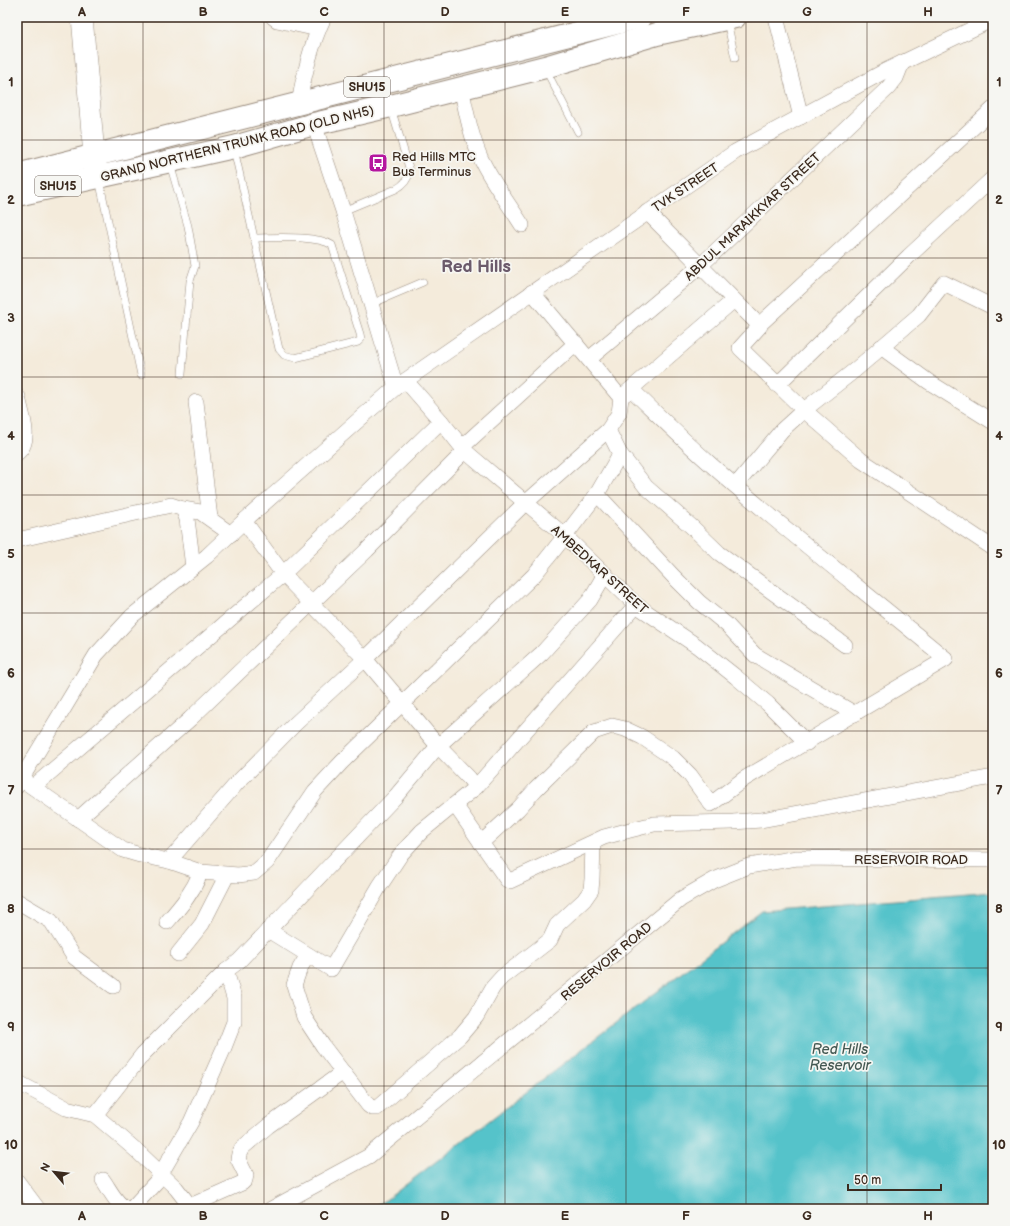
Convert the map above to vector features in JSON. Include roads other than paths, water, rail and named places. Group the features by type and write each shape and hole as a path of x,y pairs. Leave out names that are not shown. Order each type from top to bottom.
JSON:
{"main road":[{"name":"GRAND NORTHERN TRUNK ROAD (OLD NH5)","path":"17,175 640,17"},
{"name":"GRAND NORTHERN TRUNK ROAD (OLD NH5)","path":"17,195 234,146 314,124 544,67 657,34 729,18"}],"street":[{"path":"82,17 94,155 98,176"},
{"path":"273,17 277,20 321,23 301,88 299,104"},
{"path":"776,17 801,117"},
{"name":"TVK STREET","path":"24,784 96,655 132,616 193,567 401,384 735,152 902,63 993,19"},
{"name":"ABDUL MARAIKKYAR STREET","path":"589,359 700,266 888,88 896,78 902,63"},
{"path":"461,87 468,120 481,158 522,225"},
{"path":"993,109 759,325 760,326 740,348 804,410 862,460 993,548"},
{"path":"314,124 343,211 371,304 401,384"},
{"path":"777,385 908,256 993,178"},
{"path":"647,212 759,325"},
{"path":"736,485 782,430 919,315 944,283 993,307"},
{"path":"481,843 518,809 536,789 594,732 612,726 625,729 642,737 673,758 690,775 712,804 744,780 946,659 814,552 626,393 589,359 532,292"},
{"path":"169,860 237,783 295,724 365,659 525,503 608,430 619,413 626,393 734,300"},
{"path":"78,819 190,720 312,603 463,449 576,343"},
{"path":"881,347 929,382 993,422"},
{"name":"AMBEDKAR STREET","path":"401,384 441,421 463,449 565,536 636,605 697,646 736,677 768,704 807,743"},
{"path":"17,453 24,445 26,435 18,397"},
{"path":"196,402 210,518"},
{"path":"441,421 283,574 24,784 123,850 140,855 169,860 201,872 238,876 254,873 268,862 315,791 534,575 597,494 620,454"},
{"path":"608,430 620,454 646,487 719,553 845,645"},
{"path":"597,494 673,576 699,602 727,625 755,655 855,714"},
{"path":"17,540 172,505 183,509 200,512 231,534"},
{"path":"183,509 187,519 193,567"},
{"path":"244,521 283,574 365,659 438,746 476,787"},
{"path":"95,1115 143,1054 226,971 239,961 396,796 438,746 542,653 590,600 605,574"},
{"path":"268,930 331,970 379,887 402,854 422,830 476,787 636,605"},
{"path":"455,805 507,880 510,882 593,842 654,824 761,820 993,777"},
{"path":"308,955 300,968 294,985 304,1017 368,1105 372,1108 376,1108 460,1036 476,1017 493,987 502,977 550,940 556,925 584,900 590,890 592,879 593,842"},
{"name":"RESERVOIR ROAD","path":"272,1209 369,1156 681,899 714,880 749,866 797,858 993,860"},
{"path":"167,922 185,901 201,872"},
{"path":"178,954 202,924 227,875"},
{"path":"17,901 51,921 74,957 113,986"},
{"path":"103,1180 120,1204 124,1208 129,1209 156,1182 161,1174 191,1122 224,1050 234,1022 234,998 226,971"},
{"path":"17,1082 66,1108 95,1115 176,1188 190,1206 242,1183 245,1180 246,1175 238,1159 242,1148 268,1126 343,1072"},
{"path":"17,1181 38,1209"}],"lane":[{"path":"729,18 735,58"},
{"path":"544,67 578,132"},
{"path":"343,211 396,190 404,185 408,179 410,172 391,106"},
{"path":"234,146 276,341 279,349 284,354 295,358 358,342 361,339 332,245 329,243 295,238 254,238"},
{"path":"169,160 188,226 195,266 190,282 190,296 182,374"},
{"path":"98,176 141,375"},
{"path":"371,304 423,282"}],"water":[{"name":"Red Hills Reservoir","path":"993,892 993,1209 367,1209 386,1200 762,911"}],"place":[{"name":"Red Hills MTC Bus Terminus","path":"378,163"}],"district":[{"name":"Red Hills","path":"476,266"}]}
